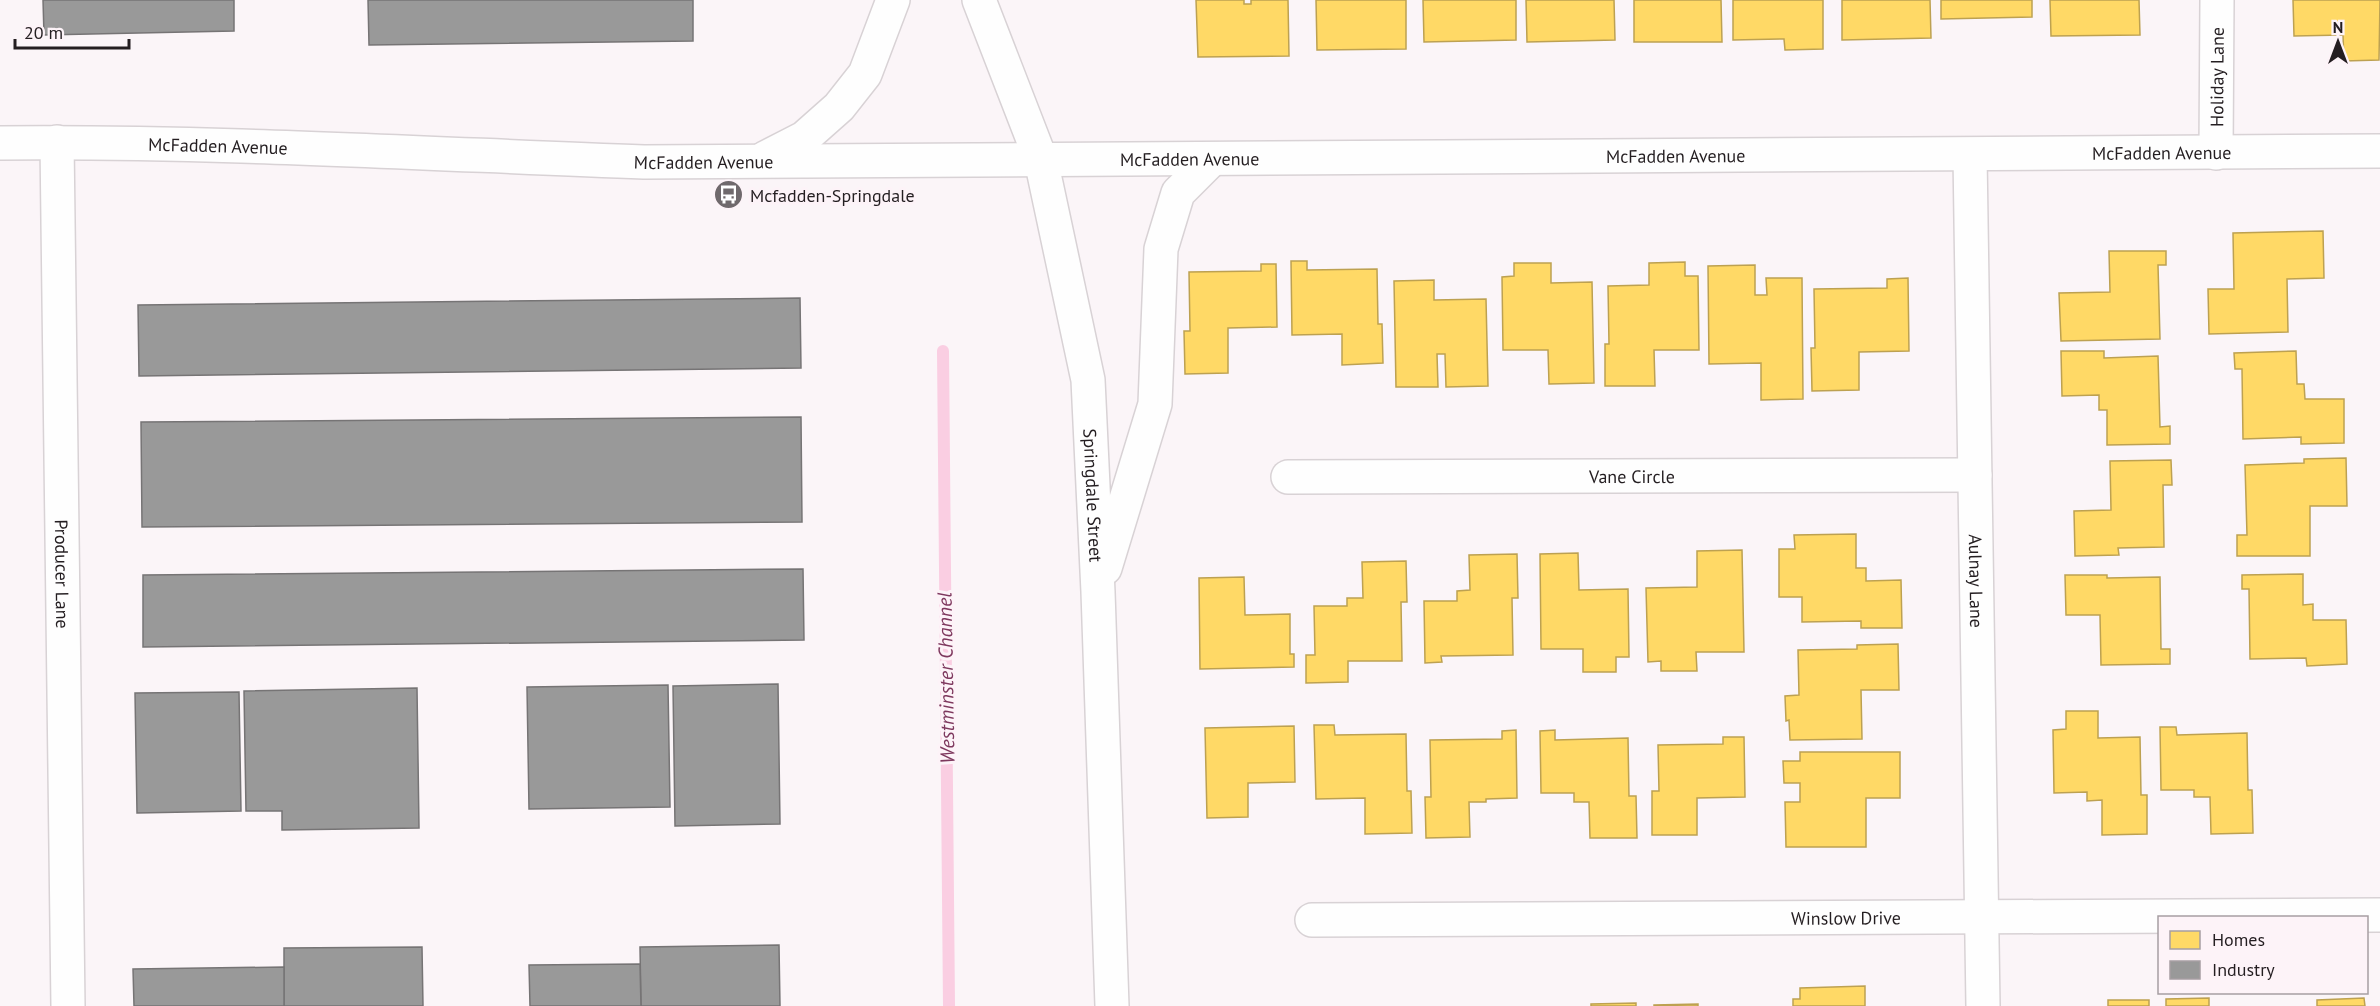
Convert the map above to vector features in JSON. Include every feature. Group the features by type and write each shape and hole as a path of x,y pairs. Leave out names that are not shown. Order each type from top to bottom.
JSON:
{"street":[{"path":"758,161 804,138 839,107 865,74 893,0"},
{"name":"Springdale Street","path":"979,0 1041,160 1088,381 1098,592 1112,1006"},
{"name":"Holiday Lane","path":"2216,153 2217,0"},
{"name":"McFadden Avenue","path":"0,143 57,142 439,152 644,162 2380,151"},
{"name":"Producer Lane","path":"57,142 68,1006"},
{"name":"Aulnay Lane","path":"1970,155 1983,1006"},
{"path":"1098,592 1155,404 1161,249 1178,193 1212,159"},
{"name":"Vane Circle","path":"1288,477 1975,475"},
{"name":"Winslow Drive","path":"1312,920 2380,915"}],"building: Homes":[{"path":"1196,0 1244,0 1244,4 1251,4 1251,0 1288,0 1289,56 1198,57"},
{"path":"1316,0 1406,0 1406,49 1317,50"},
{"path":"1423,0 1516,0 1516,40 1424,42"},
{"path":"1526,0 1614,0 1615,40 1527,42"},
{"path":"1634,0 1721,0 1722,42 1634,42"},
{"path":"1733,0 1823,0 1823,49 1785,50 1784,39 1733,40"},
{"path":"1842,0 1930,0 1931,38 1842,40"},
{"path":"1941,0 2032,0 2032,17 1941,19"},
{"path":"2050,0 2139,0 2140,35 2051,36"},
{"path":"2293,0 2380,0 2379,60 2344,61 2343,35 2294,36"},
{"path":"2323,231 2324,278 2287,279 2288,332 2209,334 2208,289 2234,289 2233,233"},
{"path":"2109,251 2166,251 2166,265 2158,265 2160,339 2061,341 2059,293 2110,292"},
{"path":"1291,261 1307,261 1307,270 1377,269 1378,324 1382,324 1383,363 1342,365 1342,334 1292,335"},
{"path":"1685,262 1685,276 1698,276 1699,350 1654,350 1655,386 1605,386 1605,344 1609,344 1608,286 1649,285 1649,263"},
{"path":"1514,263 1551,263 1551,283 1592,282 1594,383 1549,384 1548,350 1503,350 1502,277 1514,276"},
{"path":"1261,264 1276,264 1277,327 1228,328 1228,373 1185,374 1184,331 1190,331 1189,272 1261,271"},
{"path":"1755,265 1755,295 1767,295 1766,278 1802,278 1803,399 1761,400 1761,363 1709,364 1708,266"},
{"path":"1908,278 1909,351 1859,352 1859,390 1812,391 1811,348 1815,348 1814,289 1887,288 1887,279"},
{"path":"1434,280 1434,300 1486,299 1488,386 1446,387 1445,354 1437,354 1438,387 1396,387 1394,281"},
{"path":"2061,351 2104,351 2104,358 2158,356 2160,427 2170,426 2170,444 2107,445 2107,410 2099,410 2099,395 2062,396"},
{"path":"2296,351 2297,384 2304,384 2305,399 2344,399 2344,443 2301,444 2301,437 2243,439 2242,369 2235,369 2234,353"},
{"path":"2346,458 2347,506 2310,506 2310,556 2237,556 2237,535 2247,535 2245,465 2304,463 2304,459"},
{"path":"2171,460 2172,485 2163,485 2164,547 2118,548 2119,555 2075,556 2074,511 2111,510 2110,461"},
{"path":"1856,534 1856,568 1866,568 1866,581 1901,580 1902,628 1861,628 1861,621 1802,622 1802,597 1779,597 1779,549 1795,549 1794,535"},
{"path":"1742,550 1744,652 1696,652 1697,671 1661,671 1661,661 1648,662 1646,588 1697,587 1697,551"},
{"path":"1578,553 1579,590 1628,589 1629,657 1616,657 1616,672 1583,672 1583,649 1541,649 1540,554"},
{"path":"1517,554 1518,598 1512,598 1513,655 1441,656 1442,662 1425,663 1424,601 1457,601 1457,591 1470,590 1469,555"},
{"path":"1406,561 1407,602 1401,602 1402,661 1348,661 1348,682 1306,683 1306,655 1315,655 1314,606 1347,606 1347,598 1363,598 1362,562"},
{"path":"2303,574 2303,605 2313,604 2313,620 2346,620 2347,664 2307,666 2306,658 2250,659 2249,589 2242,589 2242,575"},
{"path":"2065,575 2107,575 2107,578 2160,577 2161,649 2170,649 2170,664 2101,665 2100,615 2066,615"},
{"path":"1244,577 1245,615 1290,614 1290,654 1294,654 1294,667 1200,669 1199,578"},
{"path":"1898,644 1899,690 1861,690 1862,739 1790,740 1789,720 1786,721 1785,696 1799,695 1798,650 1857,649 1857,645"},
{"path":"2066,711 2098,711 2098,738 2140,737 2141,795 2147,795 2147,834 2102,835 2102,800 2087,801 2087,792 2054,793 2053,730 2066,729"},
{"path":"1314,725 1334,725 1335,735 1406,734 1407,791 1411,791 1412,833 1365,834 1365,798 1316,799"},
{"path":"1294,726 1295,782 1248,783 1248,817 1207,818 1205,728"},
{"path":"2160,727 2176,727 2177,735 2247,733 2248,790 2252,790 2253,833 2211,834 2210,797 2194,797 2194,790 2161,790"},
{"path":"1516,730 1517,798 1469,802 1470,837 1426,838 1425,797 1431,797 1430,740 1502,739 1502,731"},
{"path":"1555,730 1555,740 1628,738 1629,796 1636,796 1637,838 1590,838 1589,802 1574,802 1574,793 1541,793 1540,731"},
{"path":"1723,737 1744,737 1745,797 1697,798 1697,835 1652,835 1652,791 1659,791 1658,745 1723,744"},
{"path":"1800,752 1900,752 1900,798 1866,798 1866,847 1786,847 1785,802 1800,802 1800,783 1784,783 1783,761 1800,761"},
{"path":"1865,986 1865,1006 1793,1006 1793,999 1800,999 1800,988"},
{"path":"2209,998 2209,1006 2166,1006 2166,999"},
{"path":"2364,998 2365,1006 2317,1006 2317,1000"},
{"path":"2108,1000 2149,1000 2149,1006 2108,1006"},
{"path":"1636,1003 1636,1006 1591,1006 1591,1004"},
{"path":"1698,1004 1698,1006 1654,1006 1654,1005"}],"building: Industry":[{"path":"43,0 234,0 234,31 44,35"},
{"path":"368,0 693,0 693,41 369,45"},
{"path":"800,298 801,368 139,376 138,305"},
{"path":"801,417 802,522 142,527 141,422"},
{"path":"803,569 804,640 143,647 143,575"},
{"path":"778,684 780,824 675,826 673,686"},
{"path":"668,685 670,807 529,809 527,687"},
{"path":"417,688 419,828 282,830 282,811 246,811 244,691"},
{"path":"239,692 241,811 137,813 135,693"},
{"path":"779,945 780,1006 641,1006 640,947"},
{"path":"422,947 423,1006 284,1006 284,948"},
{"path":"640,964 641,1006 530,1006 529,965"},
{"path":"284,967 284,1006 134,1006 133,969"}],"waterway":[{"name":"Westminster Channel","path":"943,351 949,1006"}],"place":[{"name":"Mcfadden-Springdale","path":"729,195"}]}
